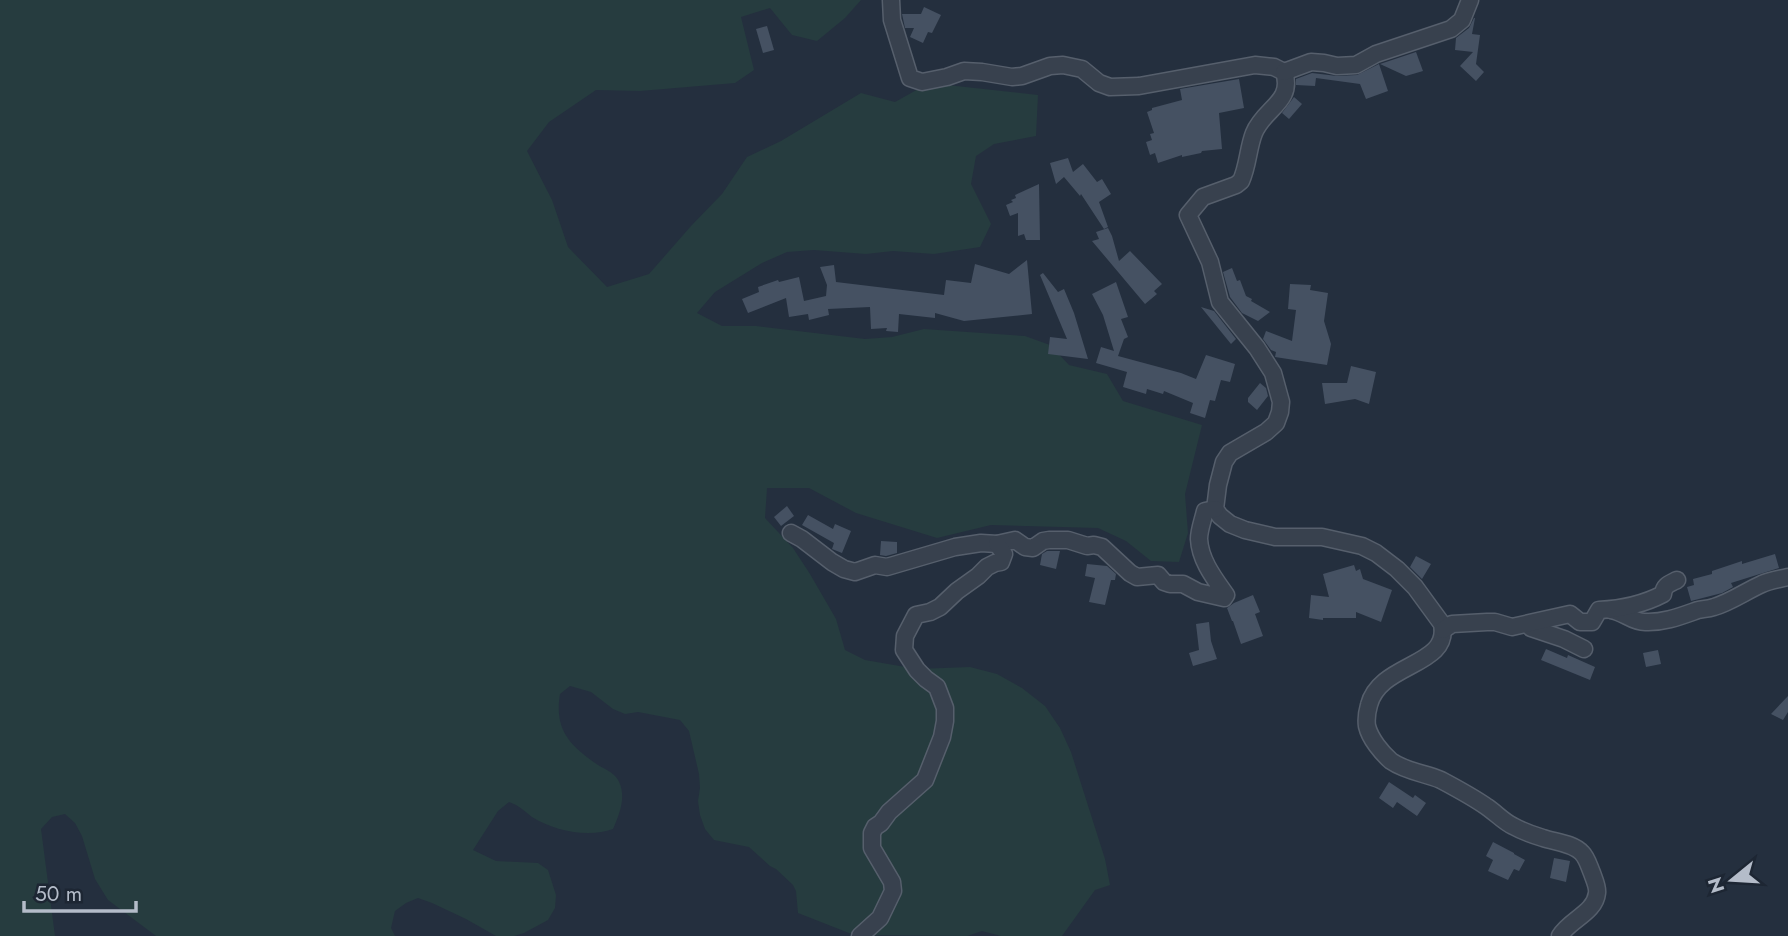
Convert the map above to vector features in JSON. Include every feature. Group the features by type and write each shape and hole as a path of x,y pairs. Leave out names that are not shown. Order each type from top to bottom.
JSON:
{"street":[{"path":"891,0 892,20 909,78 922,82 964,71 1022,76 1050,66 1063,65 1082,69 1099,83 1110,87 1139,86 1255,65 1274,67 1284,72 1286,90 1280,101 1260,121 1241,181 1203,197 1188,215 1210,262 1220,302 1258,348 1273,373 1281,402 1276,423 1230,453 1224,462 1217,485 1215,509 1230,524 1245,530 1275,537 1322,537 1362,546 1397,569 1415,587 1442,624 1443,630 1436,650 1390,676 1376,688 1367,712 1367,726 1380,749 1401,767 1439,779 1484,805 1511,825 1532,835 1568,845 1583,854 1598,890 1591,906 1569,924 1560,936"},
{"path":"1284,72 1311,62 1337,66 1356,65 1376,54 1451,29 1462,20 1470,0"},
{"path":"791,533 832,562 855,572 875,565 887,567 955,547 981,543 997,544 1015,540 1025,547 1033,548 1043,541 1068,540 1102,547 1137,577 1158,575 1164,582 1183,584 1198,592 1223,598 1226,595 1203,559 1199,538 1205,511 1215,509"},
{"path":"860,936 880,918 893,891 892,882 872,848 872,833 889,812 925,780 942,737 945,721 946,708 937,687 910,661 904,650 905,636 916,615 940,607 987,567 1001,562 1004,554 997,544"},
{"path":"1443,630 1452,624 1465,623 1495,622 1512,627 1570,614 1580,621 1592,622 1599,610 1618,611 1640,622 1670,620 1714,607 1764,583 1788,577"},
{"path":"1608,610 1656,598 1663,594 1666,585 1677,580"},
{"path":"1529,624 1531,628 1584,649"}],"green space":[{"path":"0,0 861,0 845,18 817,41 792,35 770,8 741,17 754,70 735,83 640,91 596,90 549,122 527,151 552,200 568,247 607,287 649,274 722,194 747,157 781,141 861,93 895,102 929,83 1038,95 1036,136 994,144 976,156 971,184 991,224 980,247 934,254 893,251 866,254 814,250 787,252 762,263 715,292 697,313 722,326 756,326 865,339 892,337 924,329 1025,336 1050,345 1069,365 1107,374 1123,401 1202,425 1185,494 1188,533 1179,562 1151,561 1126,541 1098,528 991,525 937,538 856,513 809,488 767,488 765,518 793,548 810,574 836,619 845,650 865,660 917,669 970,667 997,674 1022,688 1045,706 1060,728 1071,752 1105,859 1110,885 1095,890 1062,936 1001,936 982,931 967,936 854,935 798,913 793,885 776,869 749,847 714,840 705,829 698,801 699,774 689,731 680,720 638,712 625,714 613,709 591,692 570,686 560,694 559,718 566,736 579,751 616,777 622,790 622,803 613,829 593,833 572,832 551,826 509,802 498,811 473,850 496,861 538,863 548,870 556,895 555,908 548,920 524,933 496,936 466,919 418,898 395,911 391,928 395,936 156,936 108,900 95,879 82,836 75,823 65,814 52,817 41,829 55,936 0,936"}],"building":[{"path":"924,7 941,15 932,33 928,32 923,43 910,37 914,28 905,28 902,14 921,14"},
{"path":"1474,18 1472,34 1480,35 1476,64 1484,72 1476,81 1460,66 1473,52 1455,50 1456,38 1469,28"},
{"path":"767,26 774,50 763,53 756,29"},
{"path":"1416,52 1423,71 1406,76 1380,64"},
{"path":"1379,64 1388,91 1366,99 1360,84 1316,78 1315,86 1296,85 1296,79 1312,73 1357,75"},
{"path":"1239,79 1244,108 1219,113 1222,149 1182,155 1158,163 1155,153 1150,155 1146,142 1152,140 1150,134 1154,133 1147,112 1152,108 1182,100 1180,89"},
{"path":"1294,97 1302,104 1289,119 1282,113"},
{"path":"1068,158 1073,172 1083,164 1097,182 1102,179 1111,194 1099,202 1108,227 1104,229 1081,194 1080,196 1064,177 1056,184 1050,163"},
{"path":"1039,184 1040,240 1026,240 1024,234 1018,236 1018,213 1010,216 1006,205 1013,202 1011,200 1016,198 1015,195"},
{"path":"1108,228 1119,261 1130,251 1162,284 1154,291 1157,294 1145,304 1092,241 1099,239 1096,232"},
{"path":"1027,260 1032,314 964,321 935,313 935,318 899,314 898,332 886,331 887,328 871,329 870,307 828,309 829,315 809,320 808,314 789,317 786,298 748,313 742,299 759,292 758,287 799,277 804,301 826,296 827,285 820,267 834,265 836,282 944,295 946,280 971,283 975,264 1009,274"},
{"path":"1232,268 1246,296 1270,312 1258,321 1242,313 1230,297 1223,272"},
{"path":"1043,273 1058,292 1064,289 1088,359 1048,354 1050,337 1067,339 1040,275"},
{"path":"1116,282 1128,317 1121,319 1128,337 1124,339 1118,356 1196,379 1206,355 1235,364 1230,382 1221,380 1215,401 1210,400 1205,418 1190,413 1193,403 1164,391 1163,394 1147,389 1146,394 1123,387 1127,372 1096,363 1101,347 1114,351 1103,315 1092,294"},
{"path":"1290,284 1311,285 1310,290 1328,293 1324,321 1331,344 1327,365 1275,357 1276,352 1271,350 1263,339 1266,331 1292,341 1296,310 1288,309"},
{"path":"1201,307 1214,311 1236,339 1231,344"},
{"path":"1351,366 1376,372 1369,404 1355,399 1325,404 1322,383 1347,383"},
{"path":"1260,383 1266,388 1268,396 1257,410 1248,402 1248,398"},
{"path":"787,506 794,516 781,526 774,517"},
{"path":"808,515 833,529 835,524 851,531 842,553 832,549 834,543 802,525"},
{"path":"881,541 897,542 897,553 880,555"},
{"path":"1047,551 1060,551 1056,569 1040,565 1042,554"},
{"path":"1775,554 1779,568 1731,583 1733,587 1722,593 1691,601 1687,587 1694,585 1693,579 1742,561 1742,564"},
{"path":"1416,556 1431,564 1422,579 1410,567"},
{"path":"1087,564 1107,566 1116,574 1115,580 1111,580 1105,605 1089,602 1095,578 1085,576"},
{"path":"1354,565 1356,571 1360,569 1363,579 1392,590 1381,622 1356,612 1356,618 1309,618 1311,595 1329,597 1323,574"},
{"path":"1253,595 1260,612 1255,614 1263,636 1241,644 1227,608"},
{"path":"1209,622 1217,659 1193,666 1189,653 1199,650 1196,624"},
{"path":"1546,649 1595,667 1590,680 1541,660"},
{"path":"1658,650 1661,664 1646,667 1643,653"},
{"path":"1788,696 1788,712 1783,720 1771,714"},
{"path":"1389,782 1426,803 1417,816 1397,802 1393,808 1379,798"},
{"path":"1493,842 1525,860 1519,871 1514,869 1508,880 1488,871 1493,860 1486,856"},
{"path":"1554,858 1570,861 1566,882 1550,878"}]}
